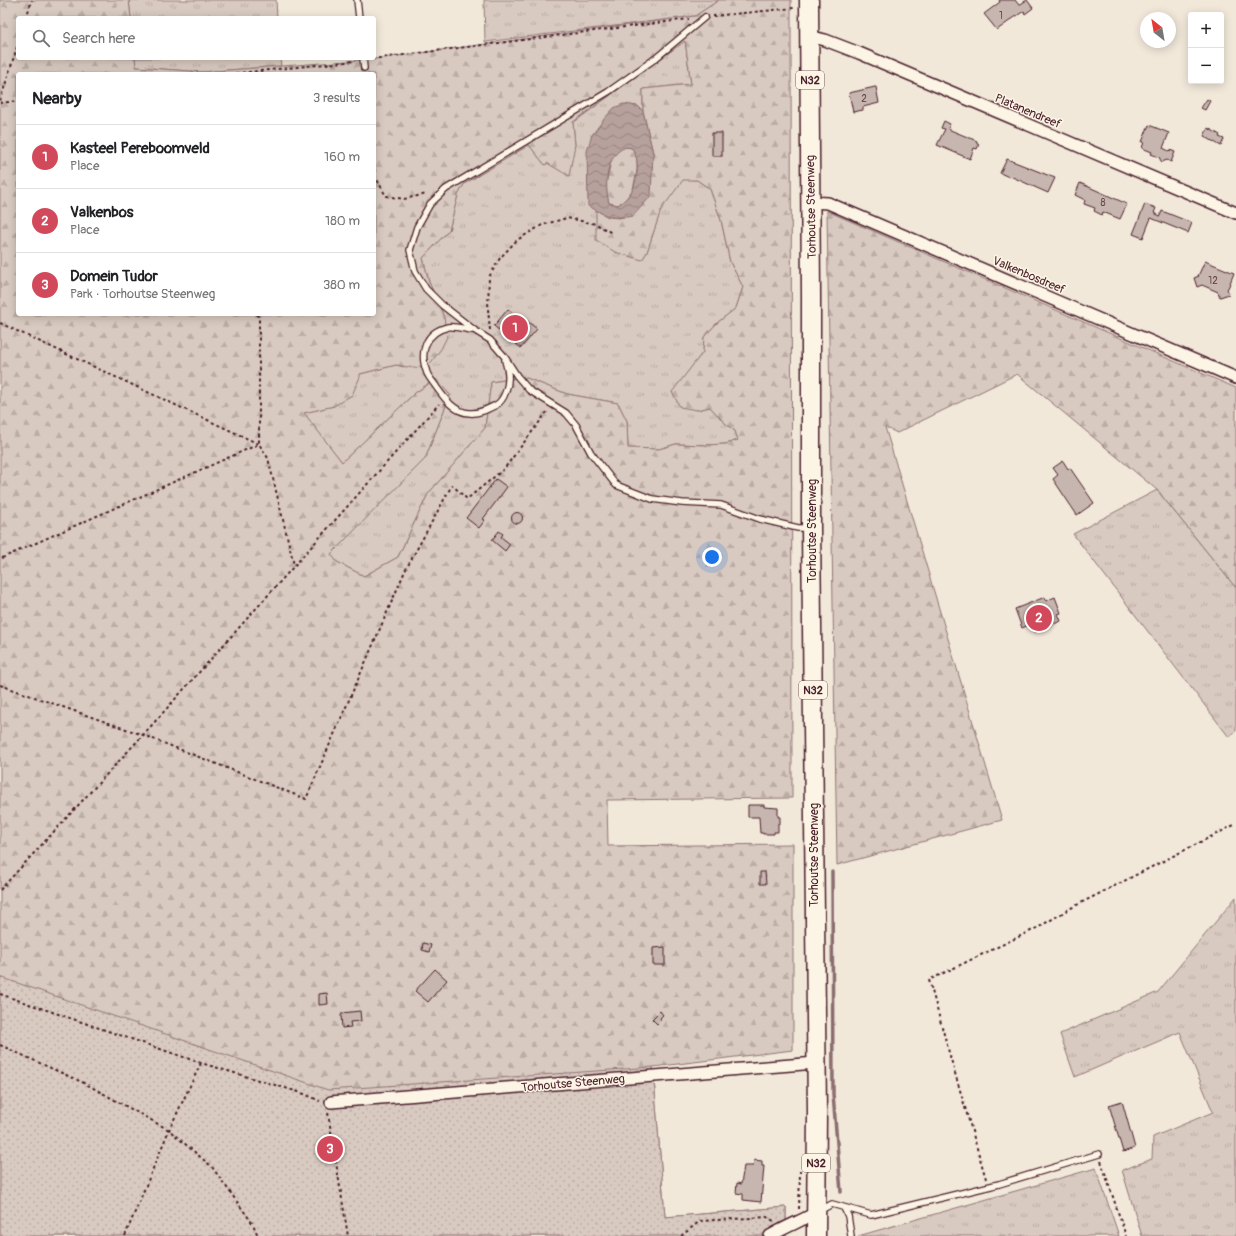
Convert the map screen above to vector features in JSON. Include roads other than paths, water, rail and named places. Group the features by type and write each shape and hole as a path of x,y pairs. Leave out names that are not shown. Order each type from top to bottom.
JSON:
{"main road":[{"name":"Torhoutse Steenweg","path":"809,4 816,1236"}],"street":[{"name":"Platanendreef","path":"809,36 825,40 867,56 1236,213"},
{"name":"Valkenbosdreef","path":"811,202 828,203 1236,378"},
{"name":"Torhoutse Steenweg","path":"327,1105 816,1063"},
{"path":"770,1236 817,1212"}],"lane":[{"path":"357,0 359,16"},
{"path":"705,17 656,58 608,92 446,189 430,204 417,227 410,250 415,270 426,289 453,315 490,340 530,390 566,413 576,425 591,453 616,485 652,498 682,503 721,505 760,519 798,528 812,528"},
{"path":"363,60 364,68"},
{"path":"474,330 455,327 447,328 436,332 427,340 424,349 423,362 427,374 444,399 456,409 470,414 484,411 499,403 506,391 509,374 504,356"},
{"path":"817,1212 832,1204 871,1215 988,1186 1099,1154"},
{"path":"844,1208 848,1216 851,1236"}],"water":[{"path":"623,104 638,106 643,111 653,153 651,196 633,216 619,218 605,215 588,206 587,151 592,135 614,108","holes":["626,147 632,148 635,153 637,163 636,179 633,189 627,198 618,205 609,203 607,196 607,179 611,163 614,156 619,151"]}],"waterway":[{"path":"832,872 833,1094 841,1192"}],"place":[{"name":"Kasteel Pereboomveld","path":"515,328"},
{"name":"Valkenbos","path":"1039,618"},
{"name":"Domein Tudor","path":"330,1149"}]}
